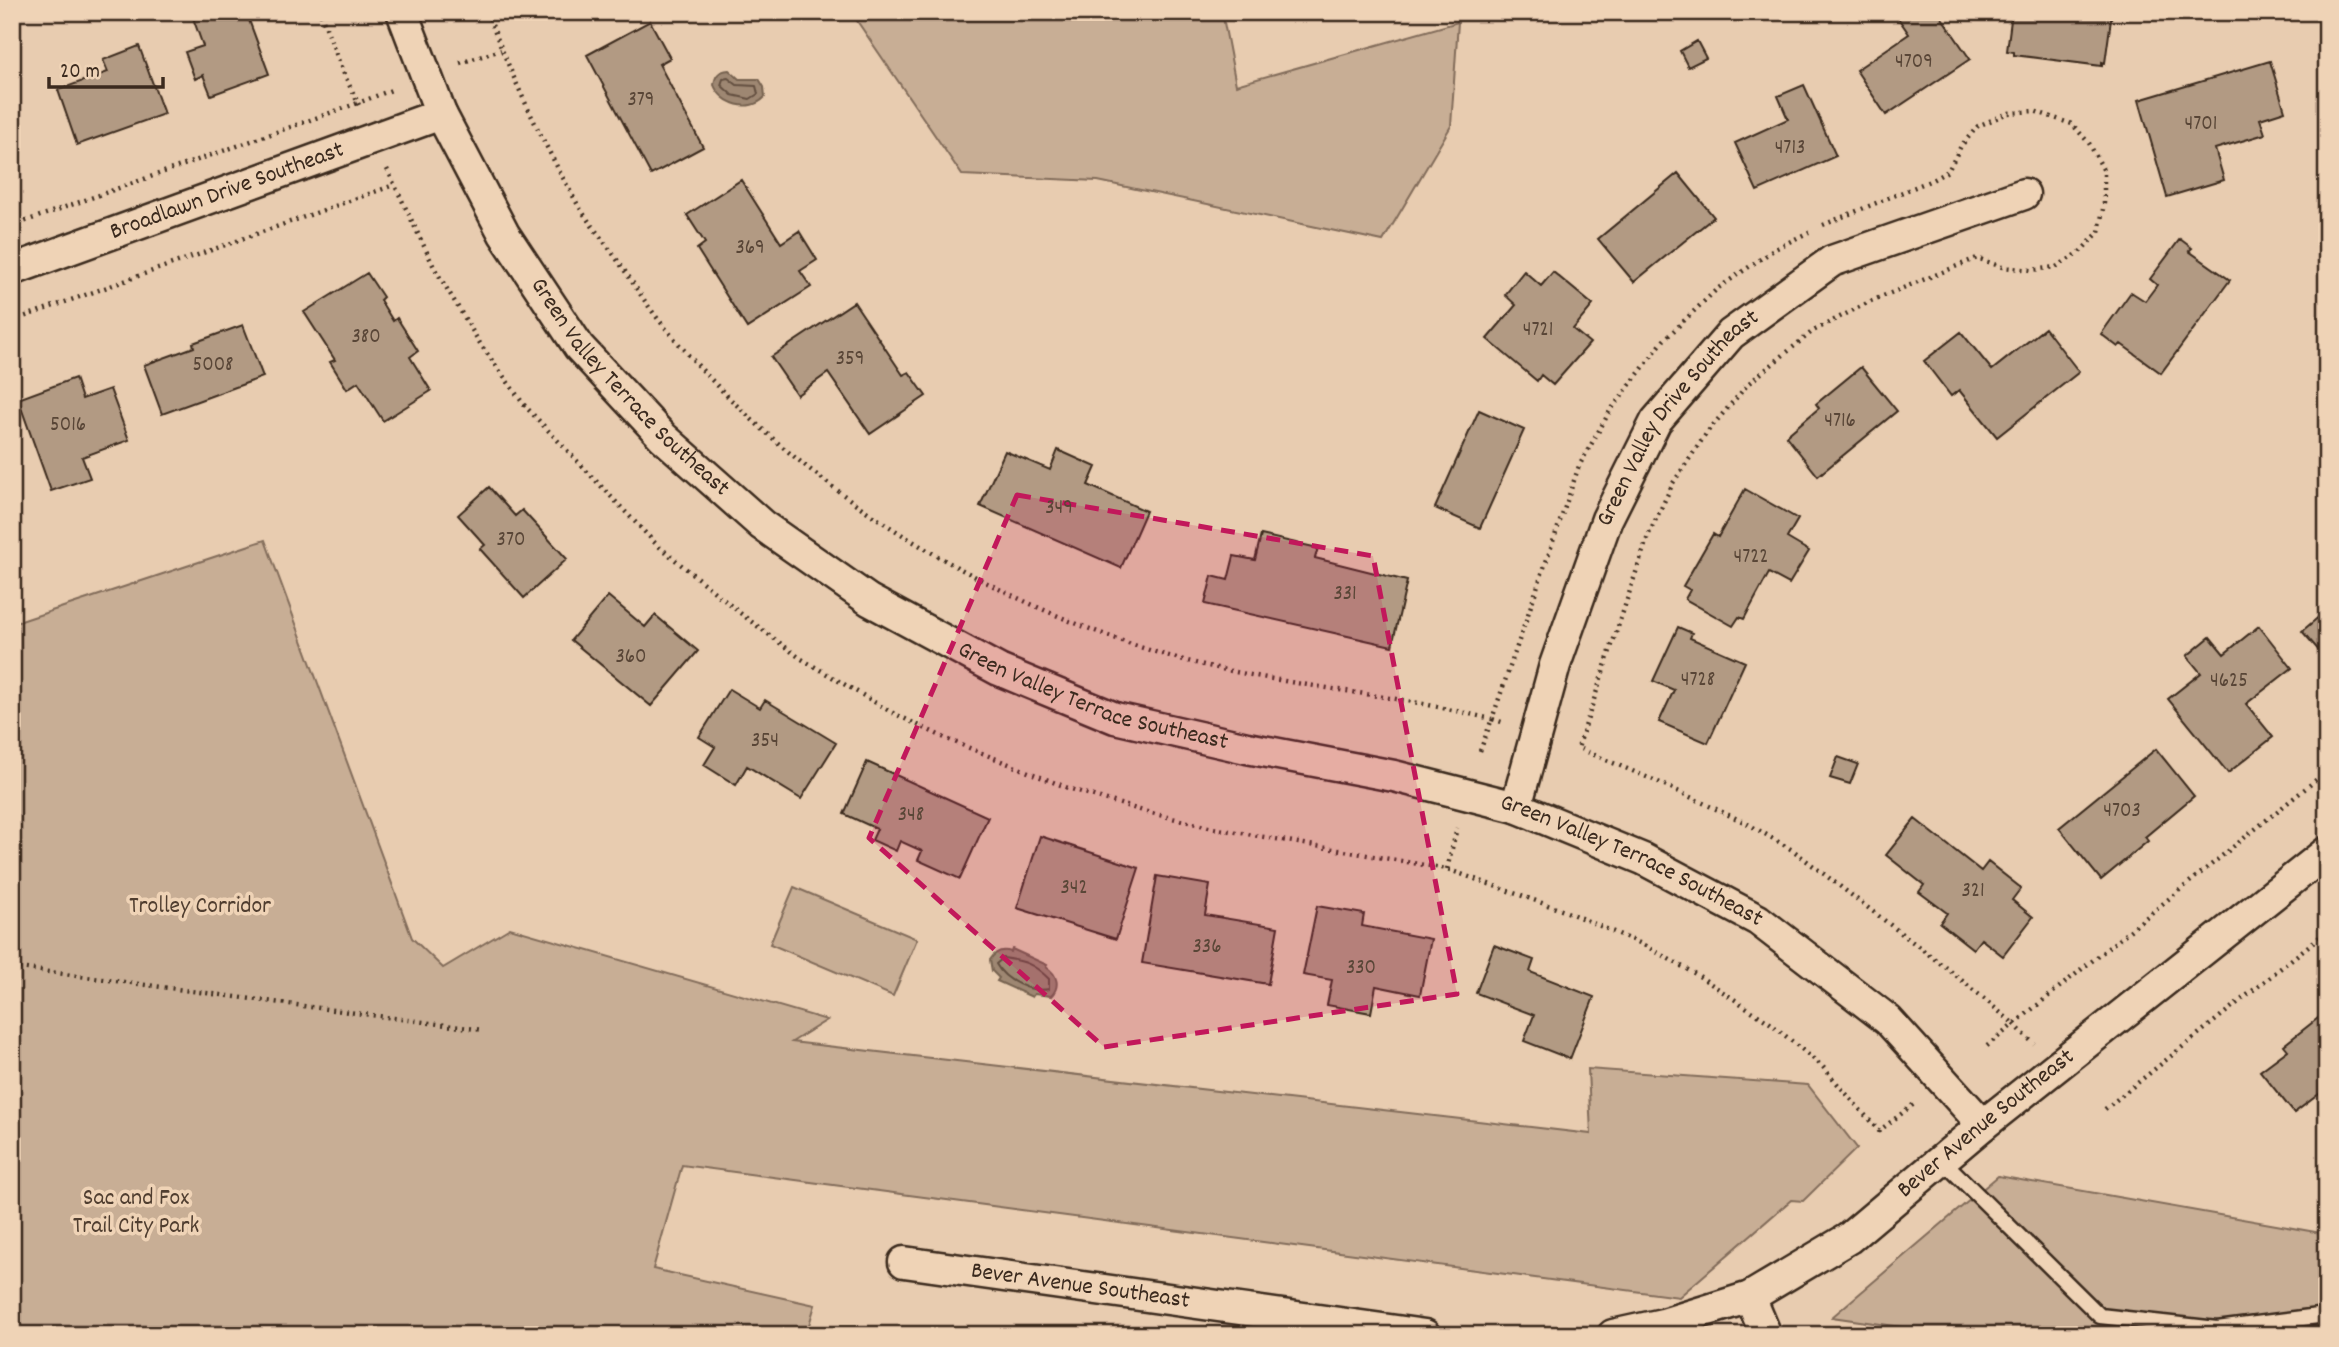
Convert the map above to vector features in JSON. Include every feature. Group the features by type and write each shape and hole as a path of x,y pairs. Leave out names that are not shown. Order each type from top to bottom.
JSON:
{"street":[{"name":"Green Valley Terrace Southeast","path":"402,12 441,114 504,234 579,347 663,437 762,525 869,600 999,670 1115,718 1247,748 1394,776 1516,807 1643,859 1758,920 1888,1020 1983,1125"},
{"name":"Broadlawn Drive Southeast","path":"12,270 441,114"},
{"name":"Green Valley Drive Southeast","path":"1516,807 1555,665 1607,519 1656,421 1731,334 1832,261 2024,194"},
{"name":"Bever Avenue Southeast","path":"1613,1335 1663,1324 1750,1297 1849,1238 1983,1125 2327,852"},
{"name":"Bever Avenue Southeast","path":"904,1262 1425,1335"},
{"path":"1750,1297 1766,1335"}],"lane":[{"path":"1942,1160 2100,1316 2217,1329 2327,1317"}],"path":[{"path":"12,226 358,103 320,12"},
{"path":"487,12 517,88 574,199 662,324 754,421 807,467 880,520 986,584 1056,615 1145,648 1207,666 1297,684 1399,699 1513,726"},
{"path":"460,64 501,50"},
{"path":"1480,751 1579,466 1611,411 1664,340 1717,289 1775,249 1841,216 1933,180 1948,171 1961,146 1978,126 2008,113 2034,111 2072,124 2089,144 2104,171 2104,203 2099,232 2080,253 2056,267 2031,270 2002,268 1978,258 1871,301 1814,331 1749,383 1708,431 1672,483 1648,536 1578,748 1748,824 1794,851 1953,973 2014,1024 2056,1068"},
{"path":"12,321 394,185"},
{"path":"1987,1046 2327,771"},
{"path":"1447,869 1457,828"},
{"path":"2105,1109 2327,931"},
{"path":"12,967 483,1030"}],"highlighted area":[{"path":"1017,495 1373,556 1457,994 1104,1047 869,838"}],"green space":[{"path":"851,12 1222,12 1236,85 1458,22 1451,126 1383,241 1098,181 962,175"},
{"name":"Trolley Corridor","path":"265,540 412,938 443,968 510,928 827,1020 792,1042 1591,1134 1588,1069 1808,1085 1857,1148 1803,1201 1791,1200 1679,1297 682,1165 653,1269 815,1305 806,1335 12,1335 12,624"},
{"path":"794,887 917,939 893,996 770,944"},
{"path":"1998,1176 2327,1234 2327,1335 1958,1335 1832,1317"}],"water":[{"path":"729,70 739,79 759,79 764,87 765,97 752,105 744,106 723,98 714,85 718,74"},
{"path":"1012,949 1047,965 1057,984 1051,996 1034,994 1032,997 997,981 999,978 992,971 990,960 999,952 1011,952"}],"building":[{"path":"195,12 246,12 269,74 211,95 203,75 195,79 185,52 203,46 193,18 197,16"},
{"path":"1900,12 1938,12 1970,59 1886,115 1856,70 1909,34 1896,15"},
{"path":"2012,12 2112,12 2105,63 2102,62 2102,66 2014,55 2014,52 2007,51"},
{"path":"650,21 670,58 659,64 703,147 651,175 587,55"},
{"path":"1697,41 1706,58 1688,67 1680,51"},
{"path":"139,46 164,114 77,145 58,90 108,72 103,60"},
{"path":"2270,61 2285,111 2260,119 2265,134 2215,149 2224,180 2167,197 2139,100"},
{"path":"1804,85 1836,156 1757,191 1735,143 1788,119 1778,96"},
{"path":"12,140 21,164 12,167"},
{"path":"1678,173 1714,217 1634,282 1598,239"},
{"path":"741,180 781,243 799,231 817,260 800,271 811,287 747,328 697,249 705,243 687,215"},
{"path":"2180,239 2192,248 2189,251 2230,280 2161,373 2121,344 2118,347 2101,334 2131,292 2145,301 2157,285 2150,279"},
{"path":"1524,271 1541,286 1553,272 1593,305 1573,329 1590,343 1553,385 1541,375 1537,381 1487,339 1516,305 1505,295"},
{"path":"367,273 383,297 380,300 393,321 397,318 418,351 410,357 431,391 383,421 358,382 347,389 330,362 335,360 304,312"},
{"path":"854,302 903,375 909,372 926,396 870,434 828,373 797,395 771,357"},
{"path":"243,325 263,377 162,414 144,365"},
{"path":"2045,328 2079,372 1997,437 1959,390 1951,396 1924,361 1961,332 1992,370"},
{"path":"1861,367 1897,411 1818,476 1786,436 1819,408 1816,404"},
{"path":"75,378 82,399 110,389 129,440 82,457 90,478 51,491 18,399"},
{"path":"1479,410 1524,430 1480,528 1435,508"},
{"path":"1058,450 1096,467 1088,485 1146,511 1121,568 980,506 1005,451 1050,470"},
{"path":"489,487 515,516 522,510 567,559 524,598 480,549 485,545 458,515"},
{"path":"1745,489 1798,519 1787,538 1809,551 1789,584 1769,573 1744,619 1739,617 1733,626 1685,599 1690,590 1683,586 1713,534 1718,537"},
{"path":"1261,535 1318,548 1315,558 1407,581 1392,646 1205,604 1212,576 1228,580 1234,556 1255,560"},
{"path":"608,596 645,627 655,615 698,651 651,706 571,640"},
{"path":"2327,610 2327,660 2302,631"},
{"path":"2259,626 2292,668 2246,704 2273,737 2228,773 2168,699 2201,673 2187,656 2210,637 2224,654"},
{"path":"1678,627 1692,633 1690,638 1745,662 1708,743 1659,722 1674,690 1653,681"},
{"path":"729,689 760,708 765,700 836,743 801,799 747,766 736,785 704,765 715,747 699,737"},
{"path":"2156,749 2194,796 2145,837 2148,841 2101,880 2059,828"},
{"path":"1838,757 1858,764 1850,784 1830,778"},
{"path":"867,762 988,817 960,879 918,860 922,851 900,841 896,851 872,840 877,829 844,814"},
{"path":"1915,819 1981,871 1988,862 2021,888 2012,900 2033,917 2003,956 1981,939 1973,949 1940,923 1947,913 1919,892 1924,885 1886,855"},
{"path":"1040,836 1139,868 1116,939 1017,908"},
{"path":"1157,876 1210,885 1205,915 1278,927 1268,984 1142,963"},
{"path":"1317,906 1364,914 1362,926 1431,939 1420,995 1376,986 1371,1013 1327,1005 1332,980 1303,975"},
{"path":"1494,945 1534,960 1530,972 1594,997 1570,1059 1524,1041 1534,1015 1476,993"},
{"path":"2327,1011 2327,1088 2294,1113 2260,1071 2288,1050 2284,1045"}],"park label":[{"name":"Sac and Fox Trail City Park","path":"136,1213"}]}
